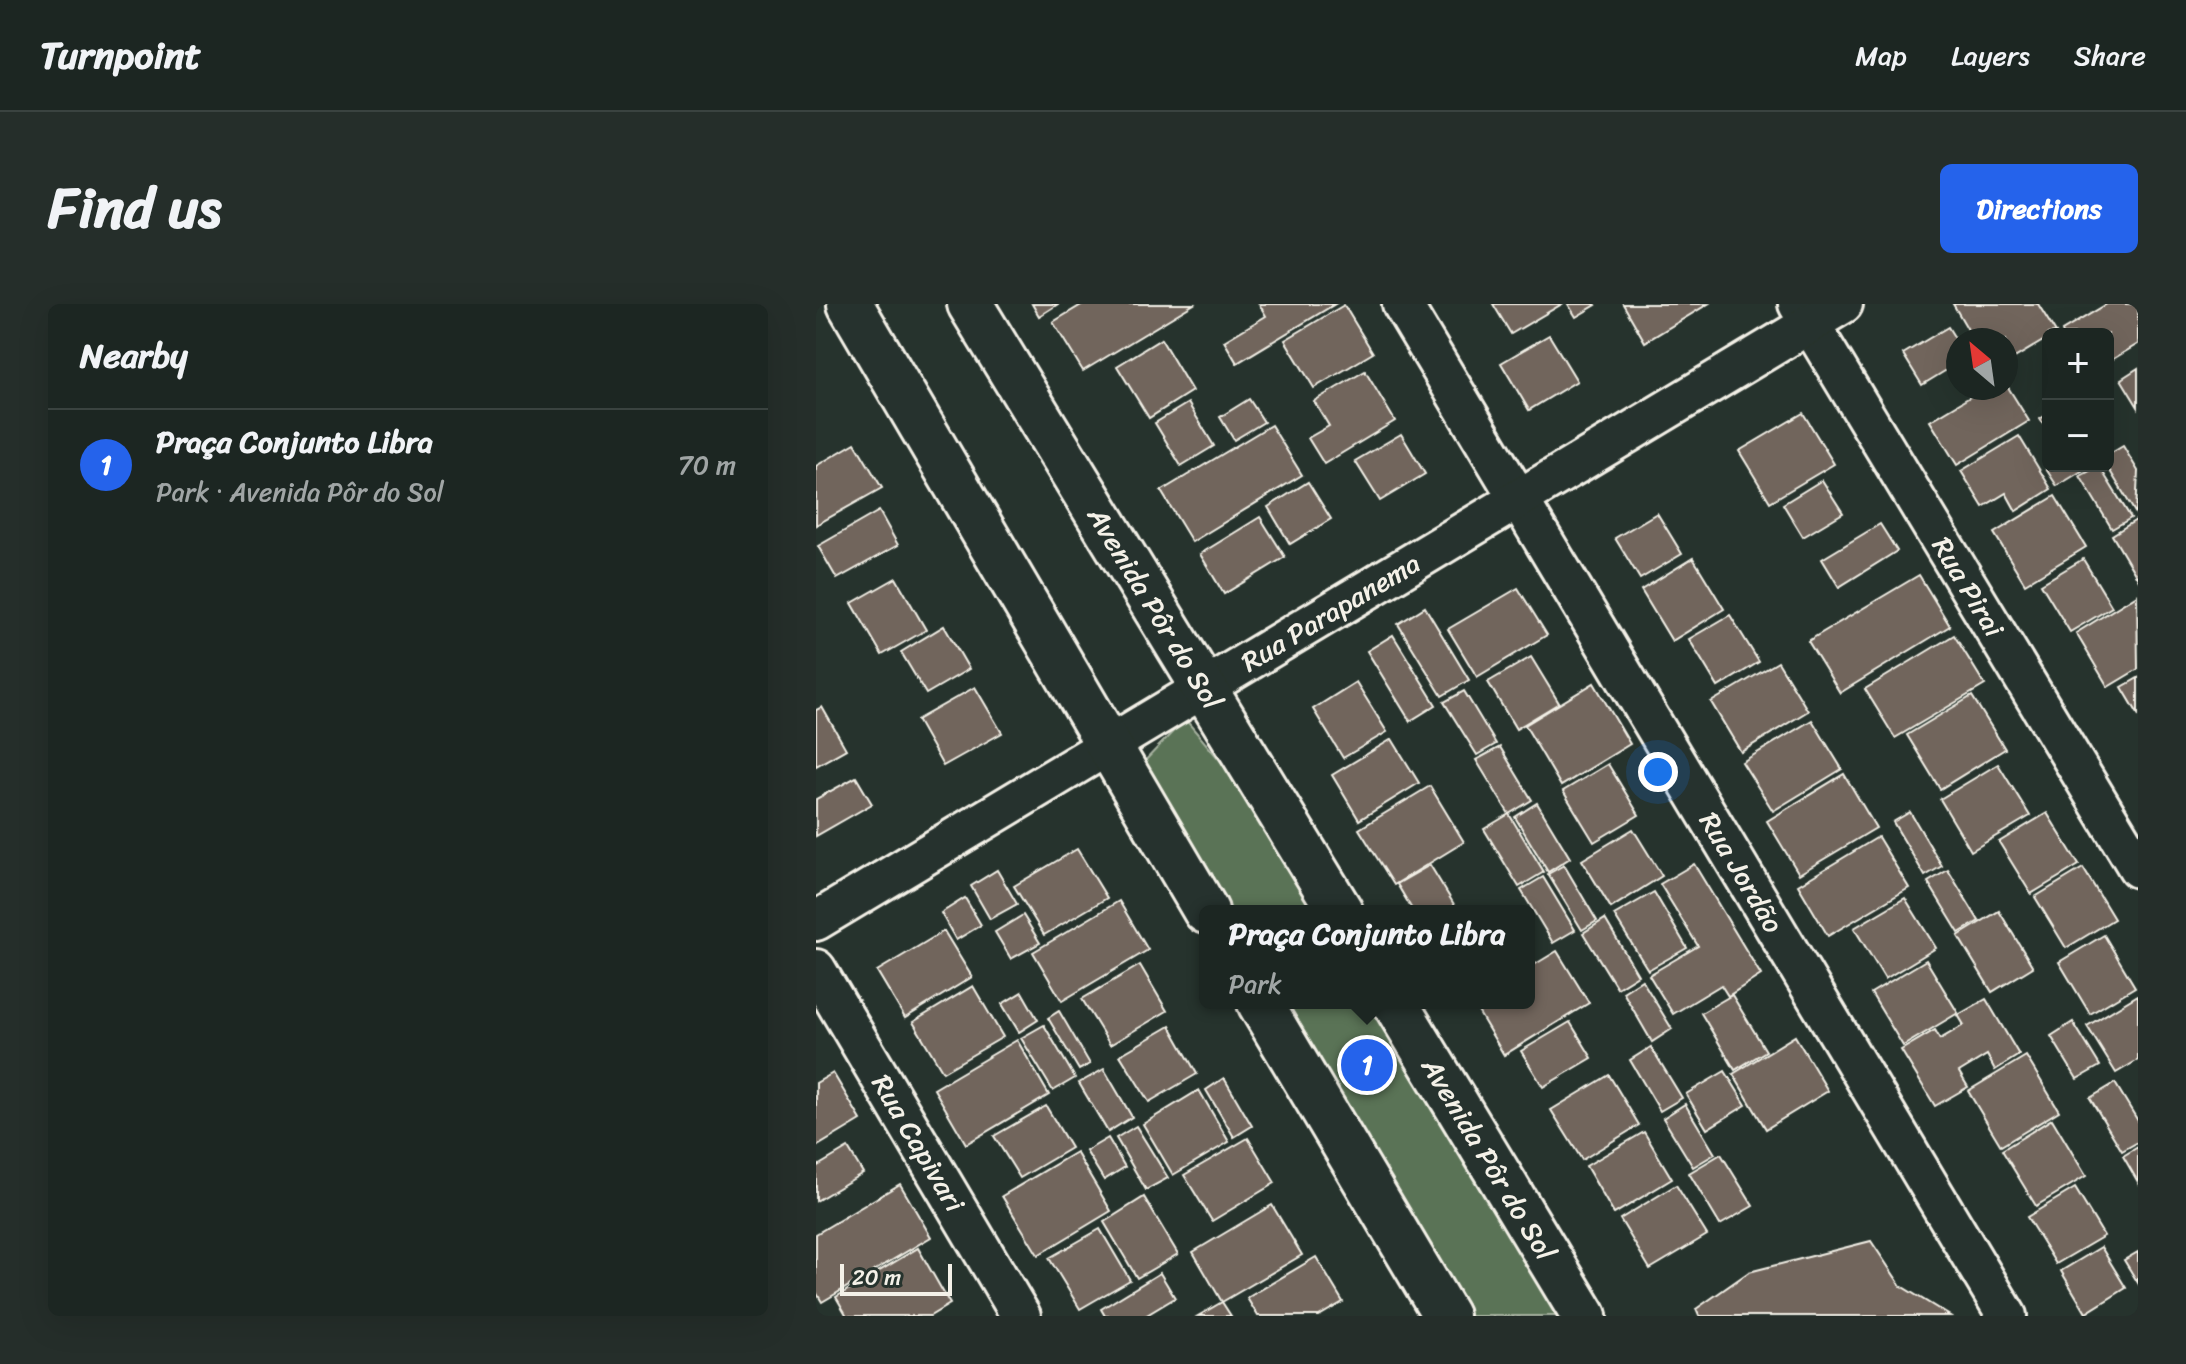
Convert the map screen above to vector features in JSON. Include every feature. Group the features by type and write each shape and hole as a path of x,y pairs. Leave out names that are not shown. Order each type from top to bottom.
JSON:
{"street":[{"path":"850,304 1202,905"},
{"name":"Avenida Pôr do Sol","path":"970,304 1336,905"},
{"name":"Rua Jordão","path":"1402,304 2007,1316"},
{"name":"Rua Parapanema","path":"816,921 1518,499 1804,314 1843,304"},
{"name":"Rua Pirai","path":"1804,314 2138,868"},
{"name":"Rua Capivari","path":"816,969 1021,1316"},
{"path":"1264,1009 1446,1316"},
{"name":"Avenida Pôr do Sol","path":"1399,1009 1584,1316"}],"green space":[{"path":"1185,719 1258,805 1319,905 1221,905 1140,766"},
{"path":"1283,1009 1384,1009 1574,1316 1463,1316"}],"building":[{"path":"1032,304 1058,304 1039,316"},
{"path":"1083,304 1194,304 1083,371 1053,322"},
{"path":"1259,304 1335,304 1237,363 1224,341 1266,316"},
{"path":"1493,304 1562,304 1511,334"},
{"path":"1568,304 1595,304 1596,305 1576,317"},
{"path":"1623,304 1708,304 1645,342"},
{"path":"1953,304 2038,304 2053,328 2042,328 2042,342 2018,356 2018,328 1967,328"},
{"path":"2107,304 2138,304 2138,344 2114,358 2114,328 2067,328"},
{"path":"1344,305 1373,353 1314,388 1285,340"},
{"path":"1946,328 1946,370 1922,385 1903,354"},
{"path":"1549,335 1577,381 1529,410 1501,363"},
{"path":"1161,339 1192,391 1149,418 1117,366"},
{"path":"2138,368 2138,407 2121,379"},
{"path":"1365,371 1395,421 1324,464 1308,438 1329,426 1314,401"},
{"path":"1249,399 1264,422 1234,440 1220,417"},
{"path":"1965,400 2016,400 2029,421 1957,465 1930,421"},
{"path":"1188,403 1214,446 1181,466 1155,423"},
{"path":"1803,413 1834,464 1770,502 1739,451"},
{"path":"1271,425 1302,475 1192,542 1161,491"},
{"path":"1401,434 1425,474 1380,501 1355,461"},
{"path":"2019,436 2051,489 2016,511 2006,493 1983,507 1961,471"},
{"path":"855,443 882,488 816,525 816,466"},
{"path":"2123,446 2138,471 2136,514 2111,472 2114,472 2114,451"},
{"path":"2048,472 2080,472 2057,486"},
{"path":"2088,472 2103,472 2131,518 2112,529 2080,476"},
{"path":"1822,480 1843,513 1803,537 1783,504"},
{"path":"1308,482 1331,519 1290,544 1268,507"},
{"path":"2055,496 2086,547 2025,584 1994,533"},
{"path":"879,511 898,545 837,579 818,546"},
{"path":"1657,513 1682,554 1640,579 1615,538"},
{"path":"1260,517 1285,557 1224,594 1200,554"},
{"path":"2136,520 2138,523 2138,579 2112,535"},
{"path":"1880,524 1897,551 1839,587 1822,559"},
{"path":"1693,558 1724,609 1672,641 1641,590"},
{"path":"2083,559 2112,607 2070,632 2041,584"},
{"path":"1919,575 1950,626 1840,693 1808,641"},
{"path":"896,578 926,630 882,655 852,603"},
{"path":"1518,588 1547,635 1477,677 1448,629"},
{"path":"2137,595 2138,669 2108,687 2076,633"},
{"path":"1425,607 1469,680 1442,696 1398,624"},
{"path":"1730,615 1759,662 1718,687 1689,639"},
{"path":"944,626 969,669 926,694 901,652"},
{"path":"1393,635 1436,705 1410,721 1367,651"},
{"path":"1954,635 1985,685 1895,738 1865,689"},
{"path":"1531,657 1559,703 1516,729 1488,682"},
{"path":"1778,662 1808,711 1741,752 1711,702"},
{"path":"2138,678 2138,714 2122,687"},
{"path":"1356,682 1387,732 1343,758 1313,709"},
{"path":"1594,683 1630,744 1561,786 1525,725"},
{"path":"975,687 1002,733 943,766 917,720"},
{"path":"1464,691 1496,744 1477,755 1444,702"},
{"path":"1972,696 2005,749 1940,789 1907,735"},
{"path":"822,707 846,749 816,766 816,710"},
{"path":"1812,720 1842,769 1773,811 1742,762"},
{"path":"1392,739 1419,783 1359,820 1332,775"},
{"path":"1500,747 1532,800 1509,814 1476,760"},
{"path":"1608,764 1639,815 1594,842 1563,791"},
{"path":"1998,764 2030,816 1971,851 1940,799"},
{"path":"1844,774 1876,828 1799,874 1767,821"},
{"path":"856,777 872,804 816,836 816,799"},
{"path":"1430,786 1464,842 1394,885 1359,829"},
{"path":"1537,803 1570,858 1548,872 1515,817"},
{"path":"1910,812 1942,866 1925,876 1893,822"},
{"path":"2047,813 2079,865 2031,894 1999,842"},
{"path":"1509,814 1544,872 1519,887 1484,829"},
{"path":"1633,829 1662,876 1611,908 1582,860"},
{"path":"1878,837 1909,888 1828,936 1798,885"},
{"path":"1077,849 1107,898 1044,935 1014,886"},
{"path":"1694,864 1761,975 1728,996 1721,985 1673,1014 1649,975 1698,946 1660,884"},
{"path":"1430,865 1454,905 1409,905 1397,884"},
{"path":"1564,865 1597,921 1582,930 1548,874"},
{"path":"2083,868 2114,919 2066,948 2035,897"},
{"path":"997,870 1017,904 990,919 971,886"},
{"path":"1948,870 1979,921 1959,933 1928,882"},
{"path":"1543,877 1575,930 1553,943 1535,913 1535,905 1530,905 1521,890"},
{"path":"1654,892 1687,948 1648,970 1614,915"},
{"path":"965,898 981,925 956,940 941,913"},
{"path":"1905,898 1936,948 1885,979 1854,928"},
{"path":"1119,901 1148,950 1062,1001 1033,952"},
{"path":"1999,911 2033,967 1992,992 1958,936"},
{"path":"1023,915 1040,943 1011,959 995,932"},
{"path":"1605,919 1638,975 1617,988 1583,933"},
{"path":"944,931 972,977 905,1018 877,971"},
{"path":"2104,935 2135,987 2090,1014 2059,962"},
{"path":"1557,951 1589,1003 1504,1055 1477,1009 1535,1009 1535,964"},
{"path":"1926,960 1958,1013 1903,1046 1871,993"},
{"path":"1140,965 1167,1011 1110,1045 1082,999"},
{"path":"1642,980 1672,1029 1652,1042 1623,992"},
{"path":"973,986 1003,1037 943,1072 913,1022"},
{"path":"1022,992 1038,1020 1019,1032 1002,1004"},
{"path":"1732,995 1766,1051 1735,1070 1701,1013"},
{"path":"2138,995 2138,1060 2116,1073 2087,1026"},
{"path":"1986,999 2019,1055 1995,1070 1987,1055 1959,1072 1968,1087 1935,1106 1901,1050 1935,1030 1940,1039 1964,1025 1958,1015"},
{"path":"1059,1011 1090,1064 1079,1070 1048,1018"},
{"path":"1570,1022 1592,1058 1543,1087 1521,1051"},
{"path":"2073,1022 2100,1066 2077,1079 2051,1036"},
{"path":"1044,1025 1075,1078 1053,1091 1021,1038"},
{"path":"1170,1026 1197,1074 1149,1102 1120,1055"},
{"path":"1795,1036 1828,1091 1766,1129 1733,1074"},
{"path":"1017,1040 1049,1095 966,1144 934,1089"},
{"path":"1651,1047 1682,1098 1660,1111 1630,1060"},
{"path":"2026,1056 2059,1111 2001,1146 1968,1091"},
{"path":"1104,1069 1132,1117 1108,1132 1079,1083"},
{"path":"1725,1071 1746,1105 1707,1129 1686,1094"},
{"path":"833,1073 861,1120 816,1147 816,1083"},
{"path":"1609,1075 1639,1125 1582,1160 1551,1110"},
{"path":"1224,1078 1252,1126 1234,1137 1206,1090"},
{"path":"2115,1083 2138,1121 2138,1142 2122,1151 2090,1098"},
{"path":"1199,1090 1229,1142 1173,1175 1143,1124"},
{"path":"1685,1104 1715,1154 1693,1167 1663,1118"},
{"path":"1046,1106 1071,1148 1020,1178 994,1136"},
{"path":"2052,1119 2086,1176 2036,1206 2002,1150"},
{"path":"1136,1126 1168,1178 1146,1190 1116,1138"},
{"path":"1644,1132 1672,1179 1614,1214 1586,1166"},
{"path":"1108,1138 1125,1167 1104,1180 1086,1151"},
{"path":"1248,1138 1275,1183 1212,1221 1184,1175"},
{"path":"2138,1147 2138,1182 2123,1156"},
{"path":"848,1148 863,1173 816,1201 816,1167"},
{"path":"1076,1152 1111,1211 1038,1255 1002,1196"},
{"path":"1721,1154 1753,1206 1720,1225 1689,1173"},
{"path":"900,1184 931,1237 822,1302 816,1292 816,1234"},
{"path":"1676,1185 1707,1235 1650,1269 1620,1219"},
{"path":"2075,1188 2104,1236 2056,1264 2027,1217"},
{"path":"1144,1197 1178,1254 1137,1278 1104,1222"},
{"path":"1272,1205 1302,1255 1222,1302 1193,1252"},
{"path":"1100,1229 1130,1280 1080,1309 1049,1258"},
{"path":"1871,1241 1901,1286 1950,1316 1699,1316 1696,1309 1749,1272"},
{"path":"2101,1247 2126,1288 2086,1313 2061,1271"},
{"path":"918,1248 950,1304 930,1316 847,1316 836,1297"},
{"path":"2138,1252 2138,1283 2124,1260"},
{"path":"1316,1257 1343,1302 1319,1316 1258,1316 1247,1298"},
{"path":"1160,1273 1175,1298 1145,1316 1105,1316 1101,1309"},
{"path":"1222,1302 1231,1316 1198,1316"}],"place":[{"name":"Praça Conjunto Libra","path":"1367,1065"}]}
